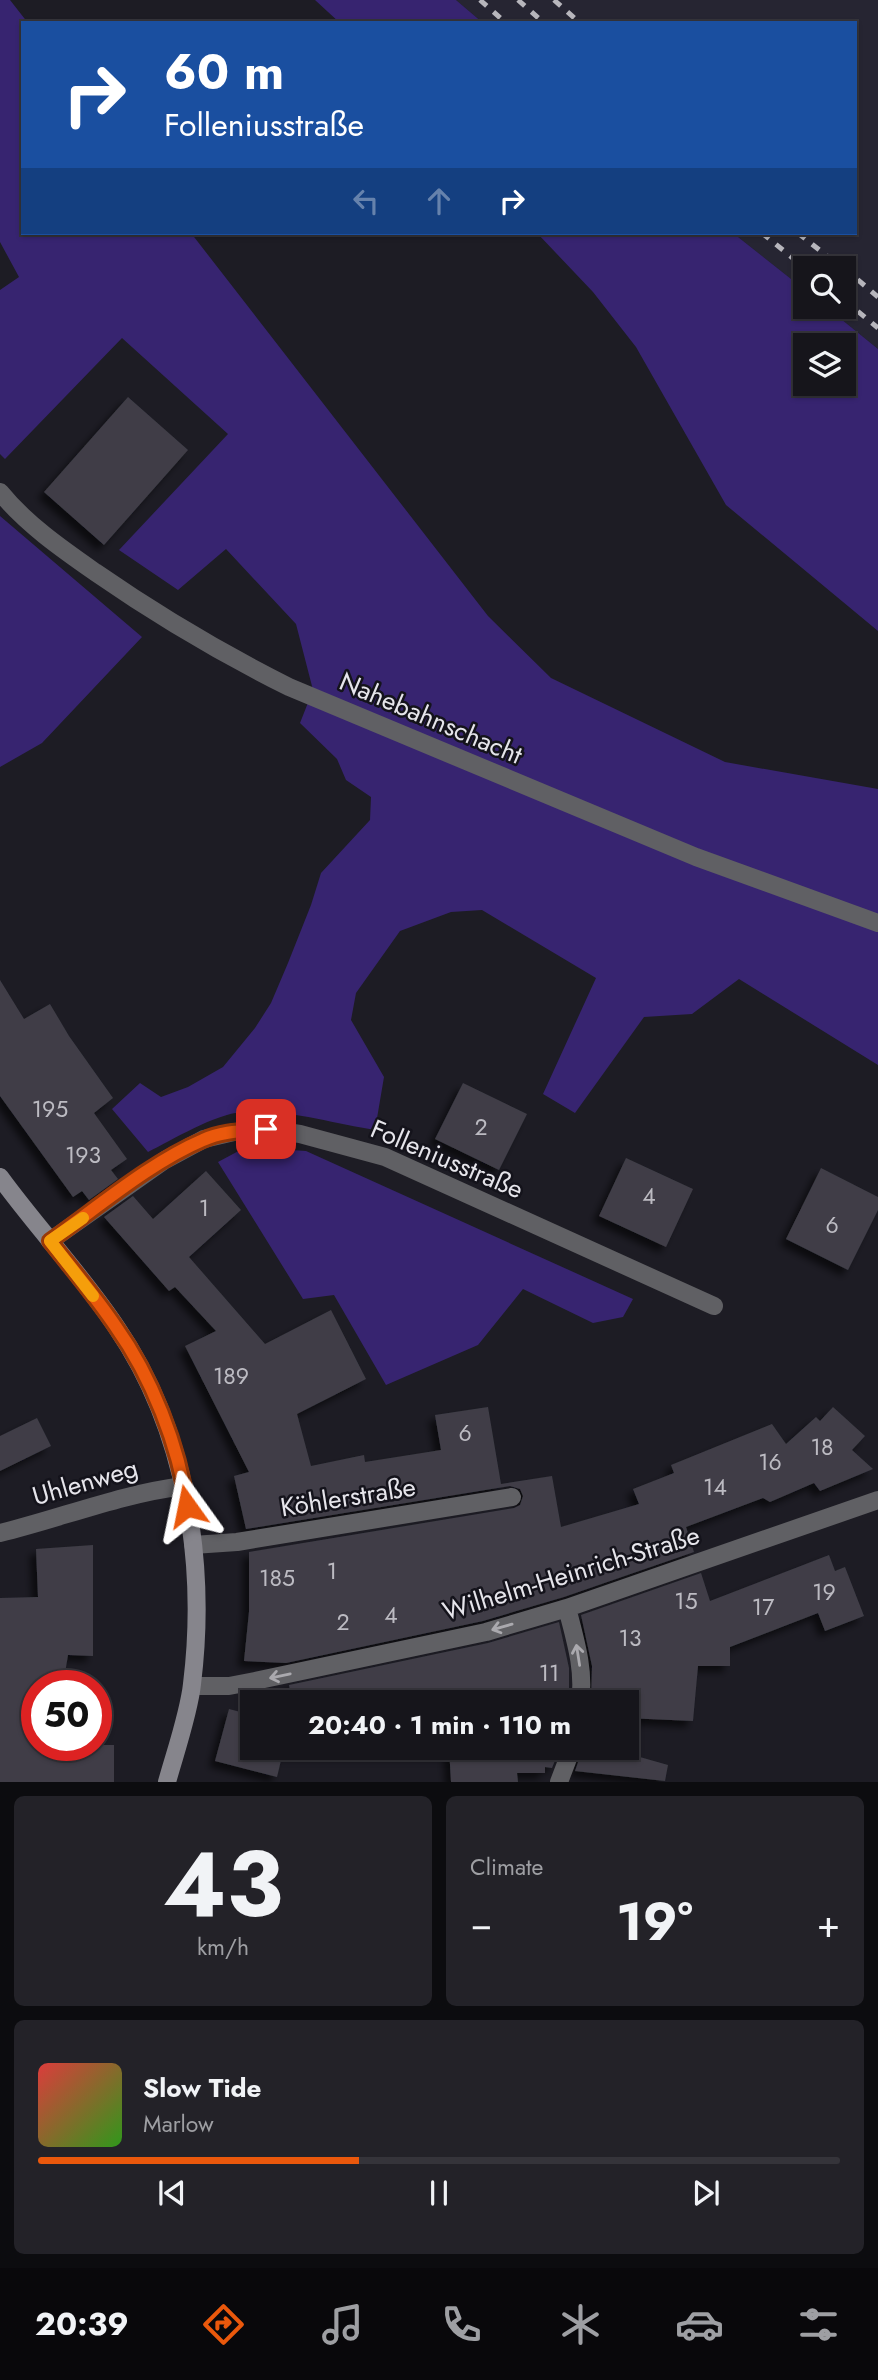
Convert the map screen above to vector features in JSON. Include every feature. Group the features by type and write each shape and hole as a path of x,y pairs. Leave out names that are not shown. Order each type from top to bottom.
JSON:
{"main road":[{"path":"0,1177 117,1328 153,1391 184,1486 193,1545 196,1611 192,1686 167,1782"}],"street":[{"name":"Nahebahnschacht","path":"0,492 9,503 63,549 141,603 224,654 289,687 696,857 878,923"},
{"name":"Folleniusstraße","path":"50,1241 165,1160 204,1139 234,1132 266,1129 300,1134 385,1157 714,1306"},
{"name":"Uhlenweg","path":"0,1533 150,1490 184,1486"},
{"name":"Köhlerstraße","path":"193,1545 237,1542 512,1497"},
{"name":"Wilhelm-Heinrich-Straße","path":"192,1686 229,1686 255,1682 486,1632 568,1608 878,1500"},
{"path":"568,1608 579,1653 582,1690"},
{"path":"559,1782 567,1760"}],"shaded area":[{"path":"0,0 10,0 26,21 21,21 21,235 193,235 488,616 551,678 725,762 878,789 878,1065 739,979 692,1014 644,1017 575,1113 543,1094 596,978 482,910 451,912 400,931 356,993 351,1020 384,1077 375,1130 291,1114 242,1112 207,1122 148,1152 112,1109 140,1083 161,1097 188,1087 223,1067 255,1028 271,1003 311,905 321,873 370,820 371,797 346,780 337,759 300,723 313,690 296,624 226,549 178,590 119,550 228,434 122,338 5,459 0,454 0,290 19,277 0,242"},
{"path":"315,0 456,0 481,21 338,21"},
{"path":"456,0 878,0 878,349 841,319 856,319 856,256 793,256 793,280 736,235 857,235 857,21 481,21"},
{"path":"539,235 736,235 793,280 793,319 841,319 878,349 878,631 726,505 636,347 593,292"},
{"path":"0,516 142,637 42,743 0,767"},
{"path":"246,1147 306,1151 633,1299 623,1317 593,1323 523,1289 478,1345 386,1385 334,1295 303,1299 218,1162"}],"building":[{"path":"128,397 188,450 104,545 44,492"},
{"path":"0,980 24,1019 50,1004 113,1098 94,1113 127,1159 111,1170 118,1179 89,1200 82,1191 73,1197 0,1096"},
{"path":"463,1083 527,1114 499,1170 435,1139"},
{"path":"626,1158 693,1189 666,1247 599,1216"},
{"path":"821,1168 878,1197 878,1210 848,1270 786,1239"},
{"path":"206,1171 241,1210 189,1257 265,1344 331,1310 366,1379 297,1414 311,1466 364,1455 365,1462 441,1450 435,1415 488,1407 501,1484 552,1476 561,1527 639,1504 633,1489 674,1473 671,1465 772,1424 786,1444 816,1417 820,1421 833,1407 865,1436 852,1450 873,1469 820,1491 814,1483 770,1502 763,1498 686,1527 694,1552 564,1597 483,1621 286,1663 244,1661 249,1612 249,1552 514,1508 520,1505 523,1496 520,1489 510,1486 246,1529 234,1476 249,1472 185,1346 216,1331 175,1287 169,1291 104,1217 133,1196 153,1219"},
{"path":"37,1418 51,1446 0,1471 0,1436"},
{"path":"93,1545 93,1656 68,1655 66,1670 21,1670 21,1761 112,1761 114,1745 114,1782 0,1782 0,1598 38,1597 36,1549"},
{"path":"829,1555 835,1571 845,1567 864,1616 825,1631 818,1613 730,1647 730,1666 698,1666 693,1721 639,1719 639,1690 591,1690 592,1666 581,1615 701,1573 710,1601"},
{"path":"559,1622 569,1668 569,1690 290,1690 289,1685 488,1643"},
{"path":"229,1709 240,1712 240,1760 281,1760 277,1777 215,1761"},
{"path":"639,1757 668,1765 665,1781 575,1771 579,1760 639,1760"},
{"path":"450,1760 555,1760 552,1768 545,1767 545,1773 517,1773 518,1782 451,1782"}],"railway":[{"path":"480,0 504,21"},
{"path":"518,0 542,21"},
{"path":"554,0 578,21"},
{"path":"764,235 793,258"},
{"path":"801,235 827,256"},
{"path":"856,278 878,297"},
{"path":"856,310 878,328"}],"slow traffic":[{"path":"83,1218 50,1241 93,1296"}],"route":[{"path":"187,1506 184,1486 153,1391 117,1328 50,1241 165,1160 204,1139 234,1132 266,1129"}]}
